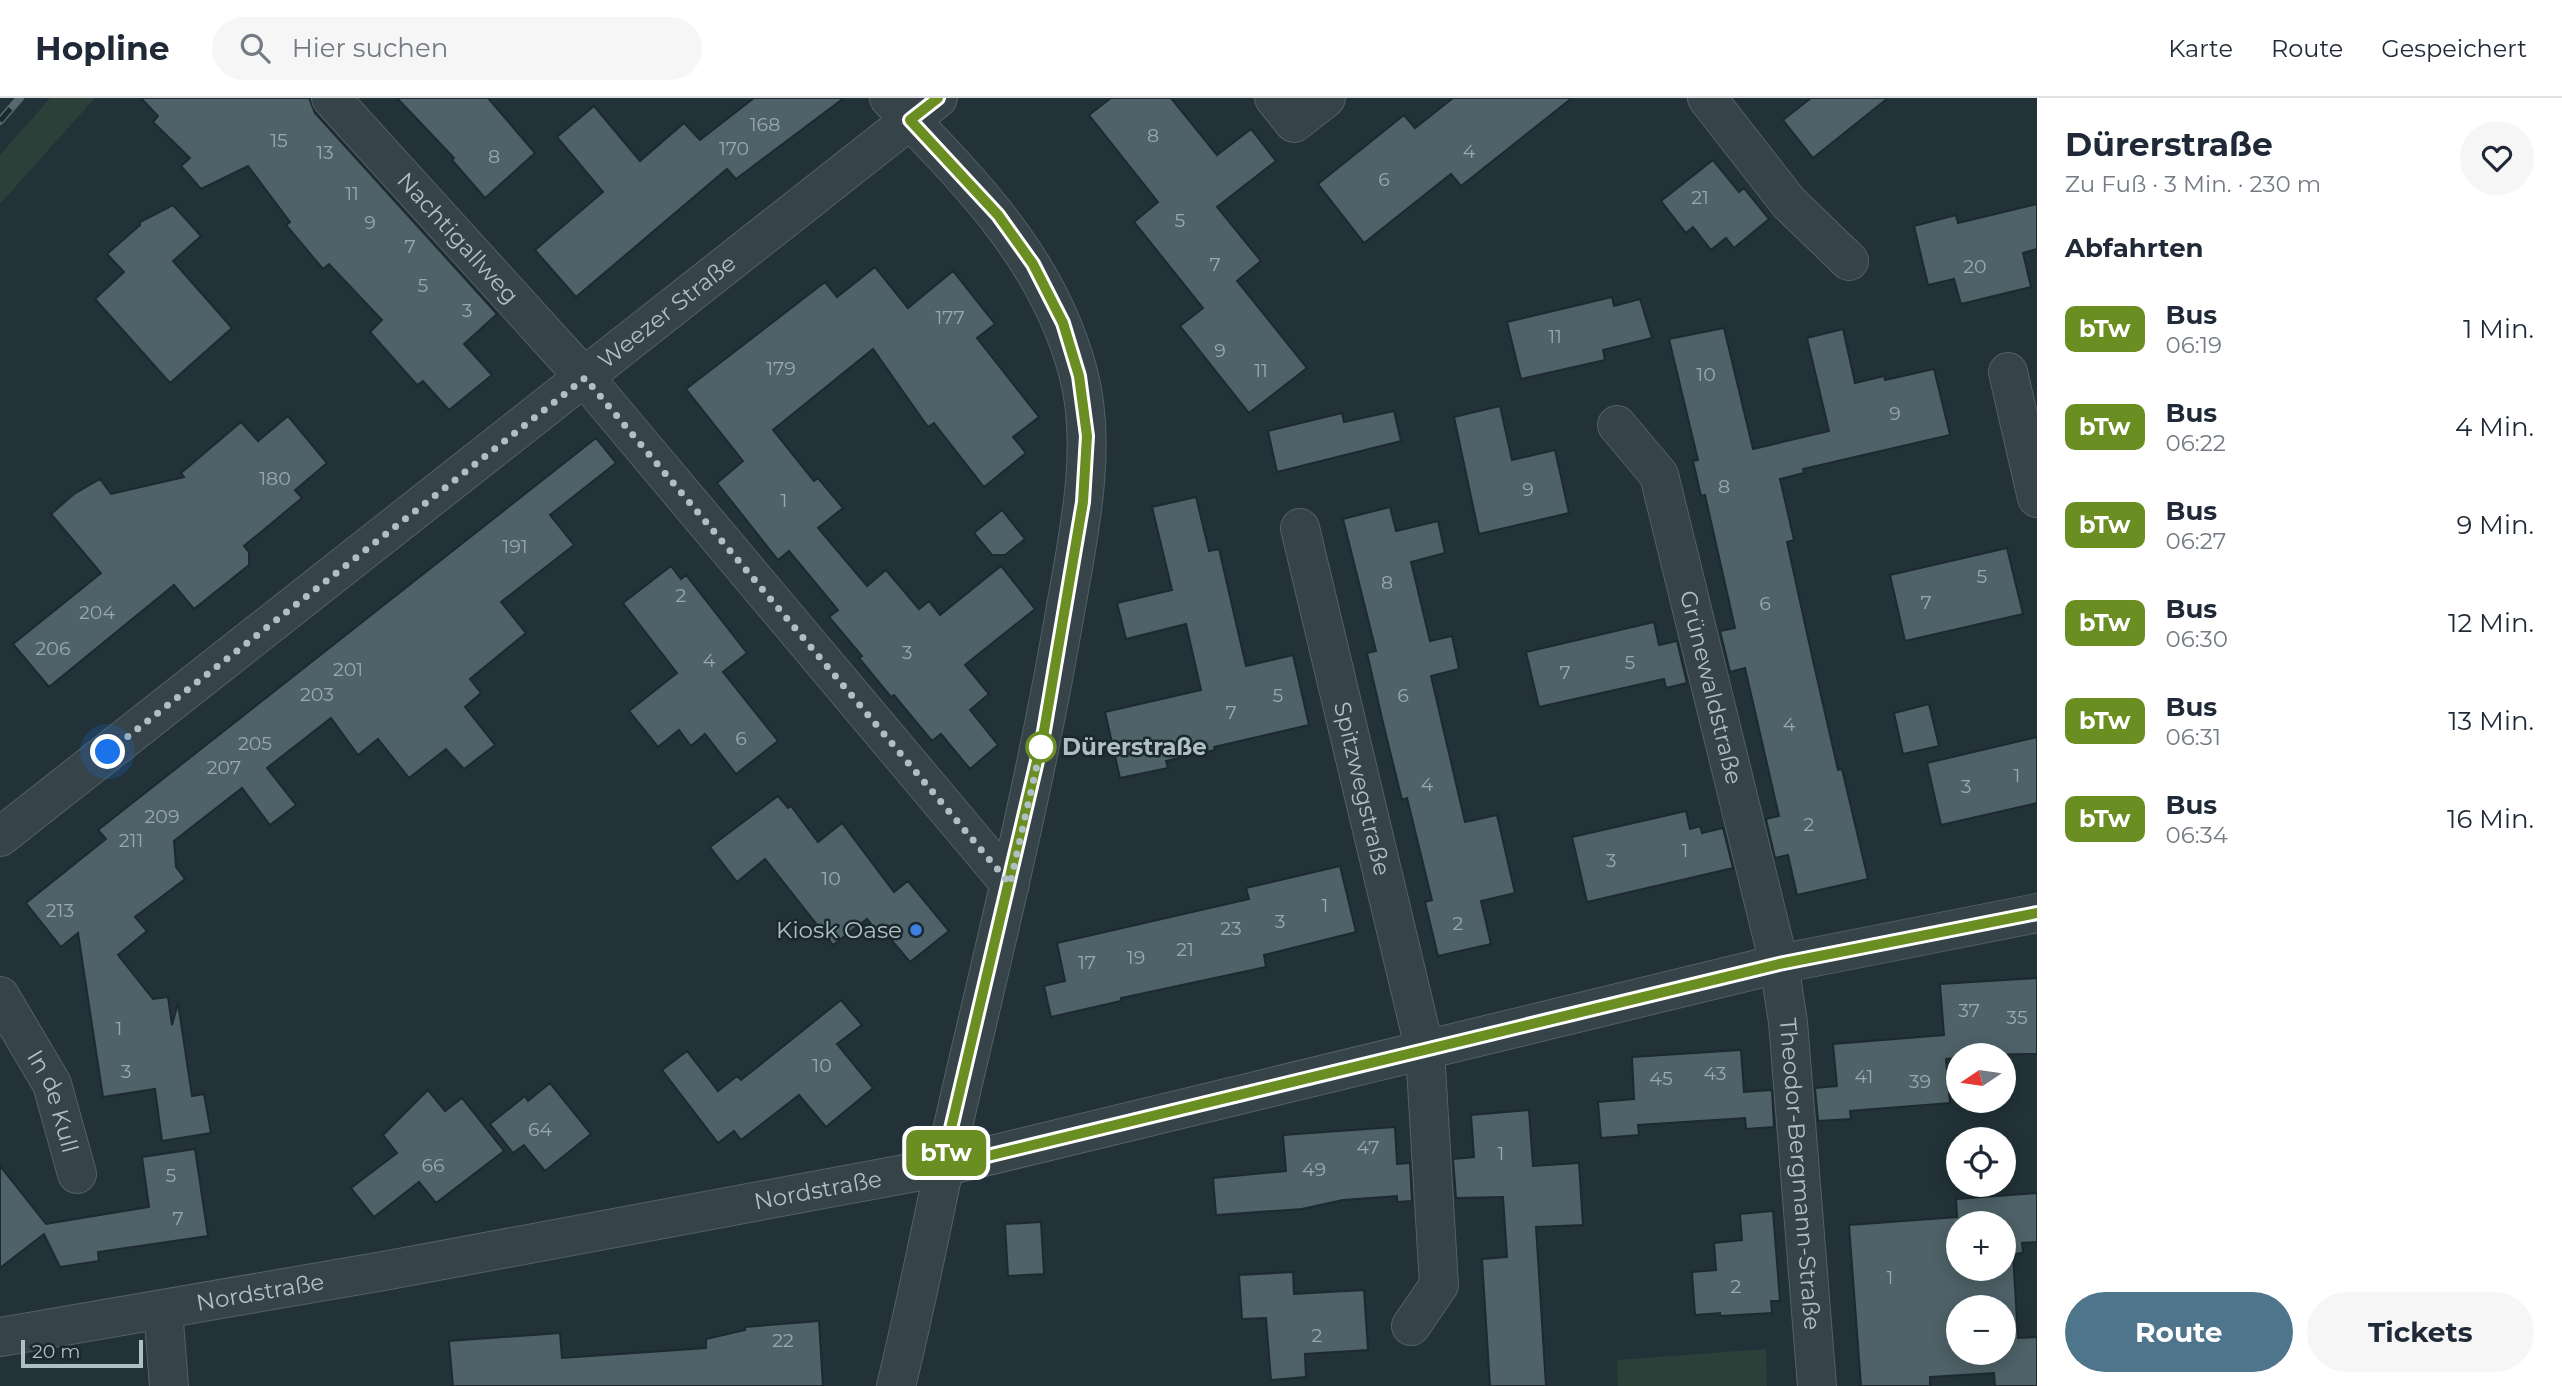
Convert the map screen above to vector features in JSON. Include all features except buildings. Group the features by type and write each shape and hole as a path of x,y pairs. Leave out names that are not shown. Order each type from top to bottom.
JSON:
{"street":[{"name":"Nachtigallweg","path":"331,98 585,378 1010,884"},
{"path":"1274,98 1294,124 1326,98"},
{"path":"1707,98 1789,203 1849,261"},
{"name":"Weezer Straße","path":"0,837 585,378 912,105"},
{"path":"896,1386 942,1167 1044,731 1083,502 1087,436 1081,388 1063,323 1033,264 912,105"},
{"path":"2008,372 2037,498"},
{"name":"Grünewaldstraße","path":"1617,425 1659,475 1779,964"},
{"name":"Spitzwegstraße","path":"1300,527 1425,1051 1439,1285 1411,1326"},
{"name":"Nordstraße","path":"0,1337 389,1270 942,1167 1779,964 2037,913"},
{"name":"Theodor-Bergmann-Straße","path":"1779,964 1788,1022 1816,1386"},
{"name":"In de Kull","path":"0,996 52,1084 77,1174"},
{"path":"163,1309 169,1386"}],"green space":[{"path":"50,98 95,98 0,204 0,155"},
{"path":"1766,1349 1767,1386 1618,1386 1617,1360"}],"railway":[{"path":"0,121 20,98"}],"bus line":[{"name":"bTw","path":"938,98 910,120 998,215 1033,264 1063,323 1079,376 1087,436 1083,502 1044,731 942,1167 1779,964 2037,913"}],"place":[{"name":"Dürerstraße","path":"1041,747"},
{"name":"Kiosk Oase","path":"916,930"}],"route":[{"path":"108,752 585,378 1010,884 1041,747"}]}
